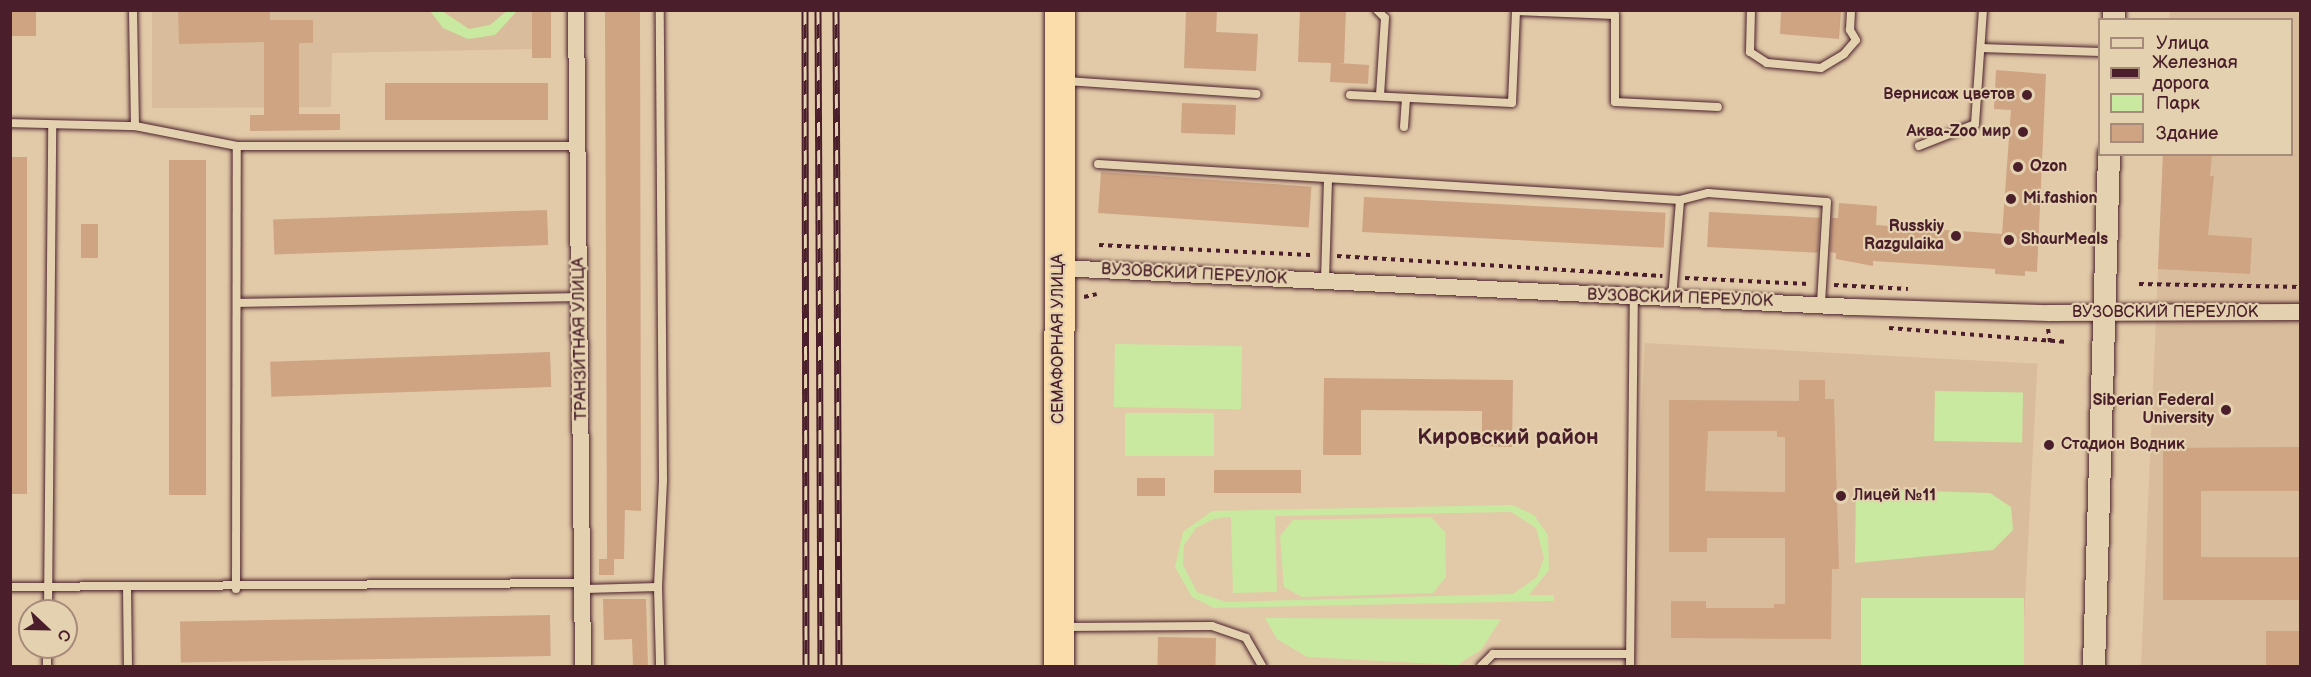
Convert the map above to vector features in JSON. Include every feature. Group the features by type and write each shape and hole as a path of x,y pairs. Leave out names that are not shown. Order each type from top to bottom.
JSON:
{"highway":[{"name":"СЕМАФОРНАЯ УЛИЦА","path":"1059,666 1060,10"}],"street":[{"name":"ТРАНЗИТНАЯ УЛИЦА","path":"576,10 584,586 583,666"},
{"path":"2094,666 2109,156"},
{"name":"ВУЗОВСКИЙ ПЕРЕУЛОК","path":"1059,268 1325,280 1634,298 2103,312 2301,312"}],"lane":[{"path":"133,10 135,126"},
{"path":"660,10 663,480 658,587 660,666"},
{"path":"1377,10 1385,18 1380,96"},
{"path":"1350,95 1512,103 1516,10 1615,15 1615,102 1718,107"},
{"path":"1751,10 1750,52 1767,63 1821,68 1844,54 1856,40 1850,30 1851,10"},
{"path":"1920,146 1975,124 1983,10"},
{"path":"1982,48 2098,52"},
{"path":"1060,80 1257,94"},
{"path":"1404,127 1406,98"},
{"path":"10,123 135,126 237,146 579,146"},
{"path":"48,599 52,125"},
{"path":"236,589 237,146"},
{"path":"1098,164 1680,200 1708,193 1827,202 1821,304"},
{"path":"1325,280 1328,180"},
{"path":"1672,298 1680,200"},
{"path":"237,303 580,297"},
{"path":"1630,666 1634,298"},
{"path":"10,587 236,589 658,587"},
{"path":"127,587 128,666"},
{"path":"1058,627 1212,626 1246,638 1262,666"},
{"path":"1481,666 1492,654 1630,654"}],"path":[{"path":"1099,245 1912,289"},
{"path":"2139,284 2301,288"},
{"path":"1875,327 2067,342"},
{"path":"2048,329 2050,342"}],"shaded area":[{"path":"152,11 532,11 533,49 332,53 331,107 152,108"},
{"name":"Siberian Federal University","path":"2170,11 2300,11 2300,666 2141,666 2163,156 2293,156 2293,18 2169,18"},
{"name":"Лицей №11","path":"1645,343 2037,364 2022,666 1628,666"}],"green space":[{"path":"430,11 442,11 469,29 490,25 507,11 517,11 495,35 468,39 443,28"},
{"path":"1115,344 1242,346 1241,409 1114,407"},
{"path":"1935,391 2023,393 2022,443 1934,441"},
{"path":"1125,413 1214,413 1214,456 1125,456"},
{"path":"1856,489 1990,493 2011,507 2013,530 1993,550 1855,563"},
{"path":"1513,505 1534,515 1548,535 1549,570 1529,595 1554,595 1554,601 1214,608 1192,597 1175,567 1183,532 1212,511","holes":["1511,512 1536,528 1544,558 1537,577 1513,594 1226,602 1197,592 1183,565 1184,545 1196,528 1213,519 1231,517 1233,593 1277,592 1275,516"]},
{"path":"1431,517 1445,532 1446,577 1433,593 1302,597 1284,587 1280,536 1293,520"},
{"path":"1861,598 2024,598 2024,666 1861,666"},
{"path":"1265,618 1501,619 1481,650 1457,665 1307,657 1277,639"}],"building":[{"path":"10,10 36,10 36,36 10,36"},
{"path":"178,10 270,10 270,20 313,20 313,43 299,43 299,114 340,114 340,130 250,131 250,115 264,115 264,42 179,44"},
{"path":"532,10 551,10 551,58 532,58"},
{"path":"605,10 640,10 641,511 625,510 624,559 607,559"},
{"path":"1186,10 1217,10 1216,32 1258,34 1256,71 1184,68"},
{"path":"1300,10 1346,10 1344,63 1337,63 1369,65 1368,84 1330,82 1331,63 1298,62"},
{"path":"1781,10 1841,11 1839,39 1780,34"},
{"path":"1996,70 2046,74 2037,272 2025,271 2025,276 1995,274 1995,269 1873,261 1873,266 1836,259 1836,253 1830,252 1832,218 1838,218 1839,203 1877,206 1876,225 2002,234 2011,110 1994,109"},
{"path":"385,83 548,83 548,120 385,120"},
{"path":"1182,103 1236,105 1235,135 1181,133"},
{"path":"2163,156 2212,156 2210,176 2214,176 2208,235 2252,238 2250,274 2158,269"},
{"path":"10,157 27,157 27,494 10,494"},
{"path":"169,160 206,160 206,495 169,495"},
{"path":"1101,172 1311,187 1309,228 1098,213"},
{"path":"1364,197 1666,213 1664,248 1362,232"},
{"path":"547,210 548,245 274,255 273,220"},
{"path":"1709,212 1820,218 1818,253 1707,247"},
{"path":"81,224 98,224 98,258 81,258"},
{"path":"550,352 551,387 271,397 270,362"},
{"path":"1324,378 1513,380 1512,447 1482,446 1482,411 1361,410 1361,455 1323,455"},
{"path":"1799,380 1825,380 1825,399 1834,399 1839,569 1832,569 1831,639 1671,638 1671,601 1706,601 1706,608 1774,608 1774,604 1785,604 1785,538 1707,538 1707,552 1669,552 1669,400 1799,401","holes":["1708,431 1777,431 1777,437 1785,437 1785,492 1705,491"]},
{"path":"2301,447 2301,491 2201,491 2201,557 2301,557 2301,600 2163,600 2163,448"},
{"path":"1214,470 1301,470 1301,493 1214,493"},
{"path":"1137,478 1165,478 1165,496 1137,496"},
{"path":"599,559 614,559 614,575 599,575"},
{"path":"603,599 646,599 648,666 633,666 632,639 604,640"},
{"path":"550,615 551,656 181,662 180,621"},
{"path":"2266,631 2300,631 2300,666 2266,666"},
{"path":"1158,637 1216,638 1216,666 1157,666"}],"railway":[{"path":"805,10 806,666"},
{"path":"818,10 821,666"},
{"path":"836,10 839,666"}],"place":[{"name":"Вернисаж цветов","path":"2027,95"},
{"name":"Аква-Zoo мир","path":"2023,132"},
{"name":"Ozon","path":"2018,167"},
{"name":"Mi.fashion","path":"2011,199"},
{"name":"Russkiy Razgulaika","path":"1956,236"},
{"name":"ShаurMeals","path":"2009,240"},
{"name":"Siberian Federal University","path":"2226,410"},
{"name":"Стадион Водник","path":"2049,445"},
{"name":"Лицей №11","path":"1841,496"}],"district":[{"name":"Кировский район","path":"1508,438"}]}
